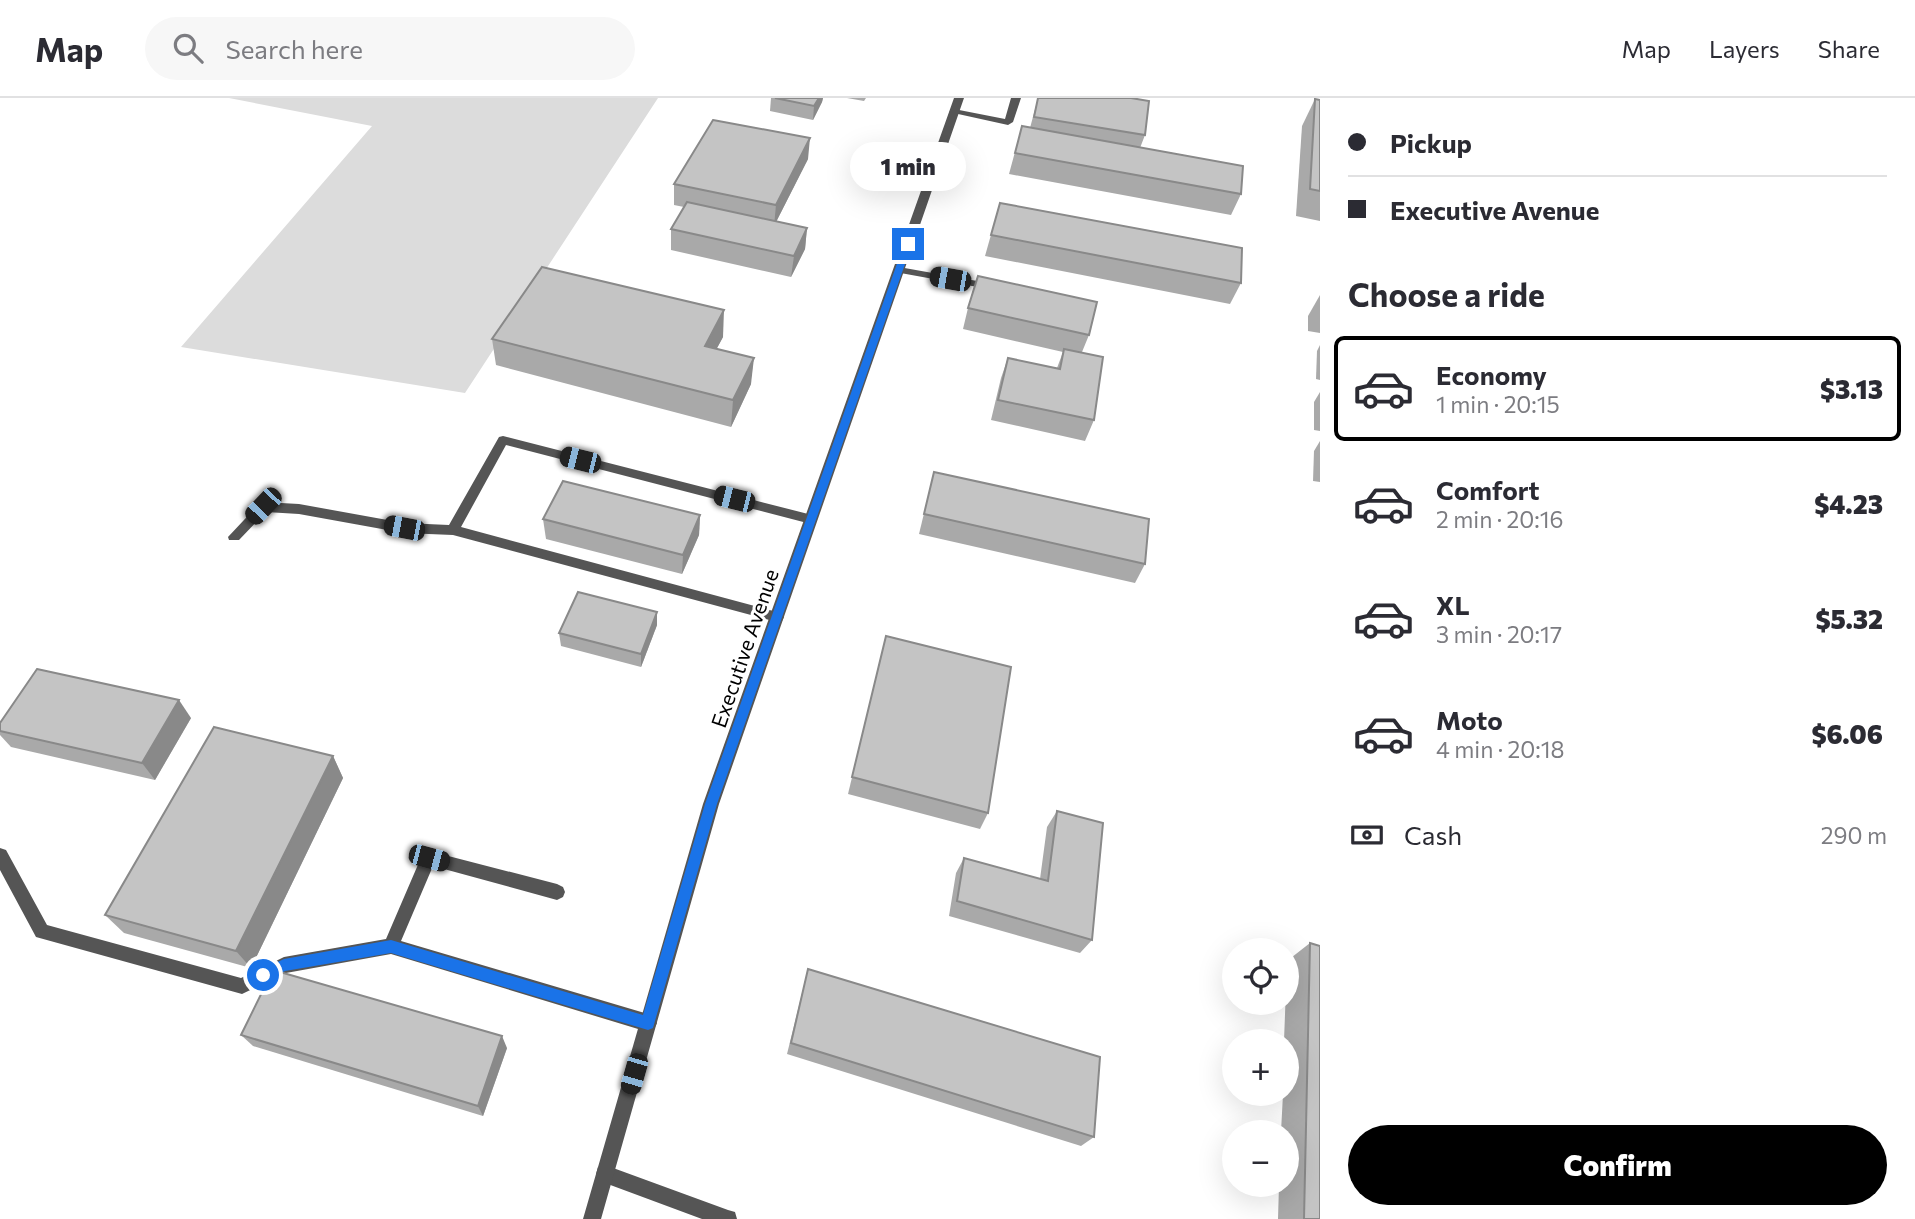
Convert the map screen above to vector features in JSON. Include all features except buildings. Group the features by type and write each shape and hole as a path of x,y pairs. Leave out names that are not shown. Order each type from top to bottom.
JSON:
{"street":[{"path":"957,105 1008,122 1016,98"},
{"name":"Executive Avenue","path":"592,1219 711,804 957,105"},
{"path":"899,270 1002,289"},
{"path":"453,530 503,440 811,519"},
{"path":"234,537 263,506 299,509 404,528 453,530 777,617"},
{"path":"0,855 42,931 242,986 284,965 391,946 648,1023"},
{"path":"391,946 429,858 557,892"},
{"path":"605,1174 728,1219"}],"shaded area":[{"path":"229,98 658,98 465,393 181,347 372,126"}],"route":[{"path":"263,975 284,965 391,946 648,1023 711,804 908,244"}]}
